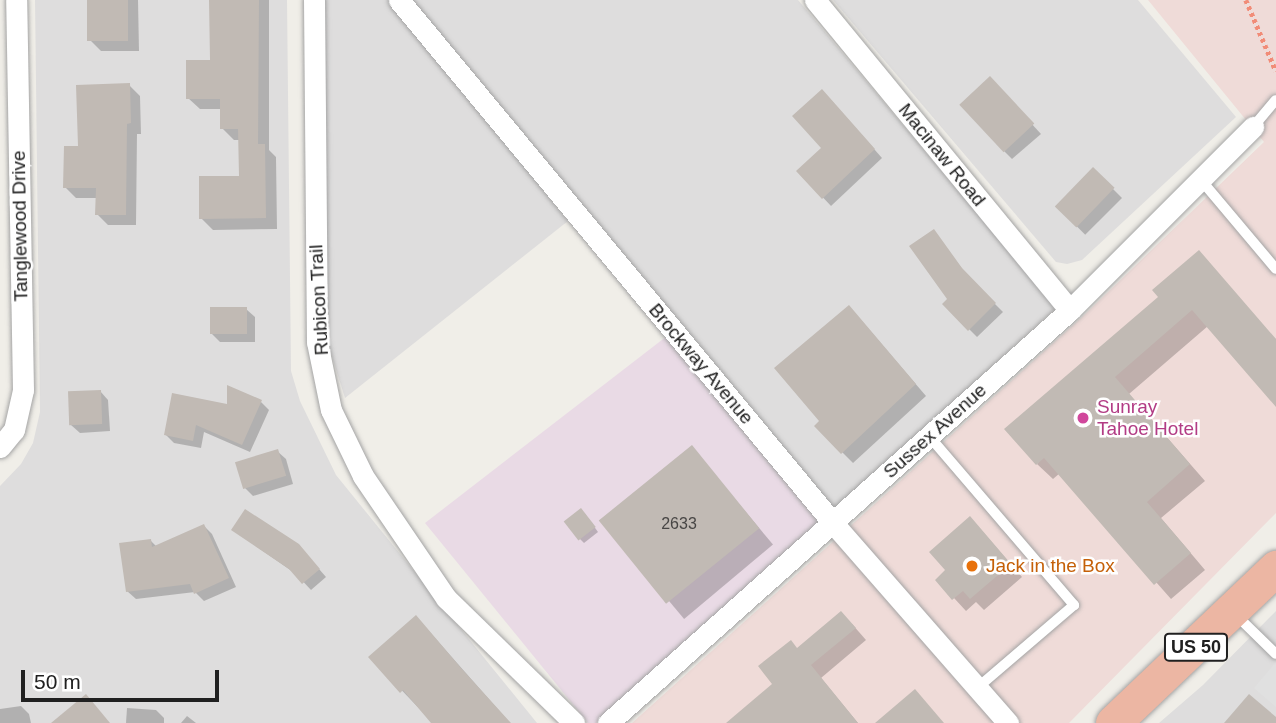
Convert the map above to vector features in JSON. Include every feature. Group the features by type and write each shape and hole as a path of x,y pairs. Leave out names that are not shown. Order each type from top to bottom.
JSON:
{"highway":[{"name":"US 50","path":"1113,723 1233,612 1276,568"}],"street":[{"name":"Tanglewood Drive","path":"0,447 14,430 23,390 16,0"},
{"name":"Rubicon Trail","path":"314,0 317,342 331,410 363,476 446,598 574,723"},
{"name":"Brockway Avenue","path":"399,0 833,523 1008,723"},
{"name":"Macinaw Road","path":"815,0 1070,310"},
{"name":"Sussex Avenue","path":"608,723 1070,310 1253,127"}],"lane":[{"path":"1253,127 1276,100"},
{"path":"1200,180 1276,269"},
{"path":"929,436 1074,605 977,688"},
{"path":"1233,612 1276,654"}],"path":[{"path":"1246,0 1276,71"}],"shaded area":[{"path":"35,0 287,0 291,371 300,401 336,475 537,723 0,723 0,486 21,464 33,443 40,412"},
{"path":"321,0 389,0 568,221 345,398 328,344"},
{"path":"412,0 798,0 1056,308 834,510"},
{"path":"833,0 1138,0 1236,117 1082,260 1067,264 1056,262"},
{"path":"1148,0 1276,0 1276,513 1069,723 632,723 1082,317 1264,142"},
{"path":"667,336 822,522 596,723 588,723 425,523"},
{"path":"1276,611 1276,723 1159,723 1203,685"},
{"path":"1276,662 1276,707 1254,688"}],"building":[{"path":"87,0 128,0 128,41 87,41"},
{"path":"209,0 259,0 258,144 265,144 266,218 199,219 199,176 239,176 238,129 220,129 220,99 186,99 186,60 210,60"},
{"path":"990,76 1034,124 1004,152 959,105"},
{"path":"130,83 131,123 127,124 126,215 95,215 96,188 63,188 64,146 78,146 76,85"},
{"path":"822,89 875,149 822,199 796,171 821,148 792,116"},
{"path":"1093,167 1115,188 1076,227 1055,207"},
{"path":"934,229 962,268 996,303 968,331 942,304 947,299 909,246"},
{"name":"Sunray Tahoe Hotel","path":"1199,250 1276,339 1276,407 1192,310 1115,377 1190,464 1147,502 1191,553 1154,585 1044,458 1036,465 1004,429 1158,297 1152,290"},
{"path":"849,305 916,384 841,454 814,426 819,421 774,368"},
{"path":"210,307 247,307 247,334 210,334"},
{"path":"227,385 262,400 242,445 196,425 193,441 164,435 172,393 227,404"},
{"path":"101,390 102,424 69,425 68,391"},
{"path":"692,445 759,528 666,604 599,521"},
{"path":"278,449 286,476 243,489 235,462"},
{"path":"581,508 596,527 578,540 564,522"},
{"path":"245,509 299,544 320,569 302,584 289,569 231,530"},
{"path":"970,516 1011,564 970,599 963,591 952,600 935,580 945,570 929,552"},
{"path":"204,524 229,578 194,594 190,584 126,592 119,543 151,539 152,547"},
{"path":"841,611 856,628 811,665 858,723 726,723 772,684 758,666 791,640 797,648"},
{"path":"416,615 511,723 431,723 403,690 400,693 368,657"},
{"path":"915,689 944,723 875,723"},
{"path":"86,694 110,723 51,723"},
{"path":"1249,694 1276,717 1276,723 1224,723"}],"place":[{"name":"Sunray Tahoe Hotel","path":"1083,418"},
{"name":"Jack in the Box","path":"972,566"}]}
